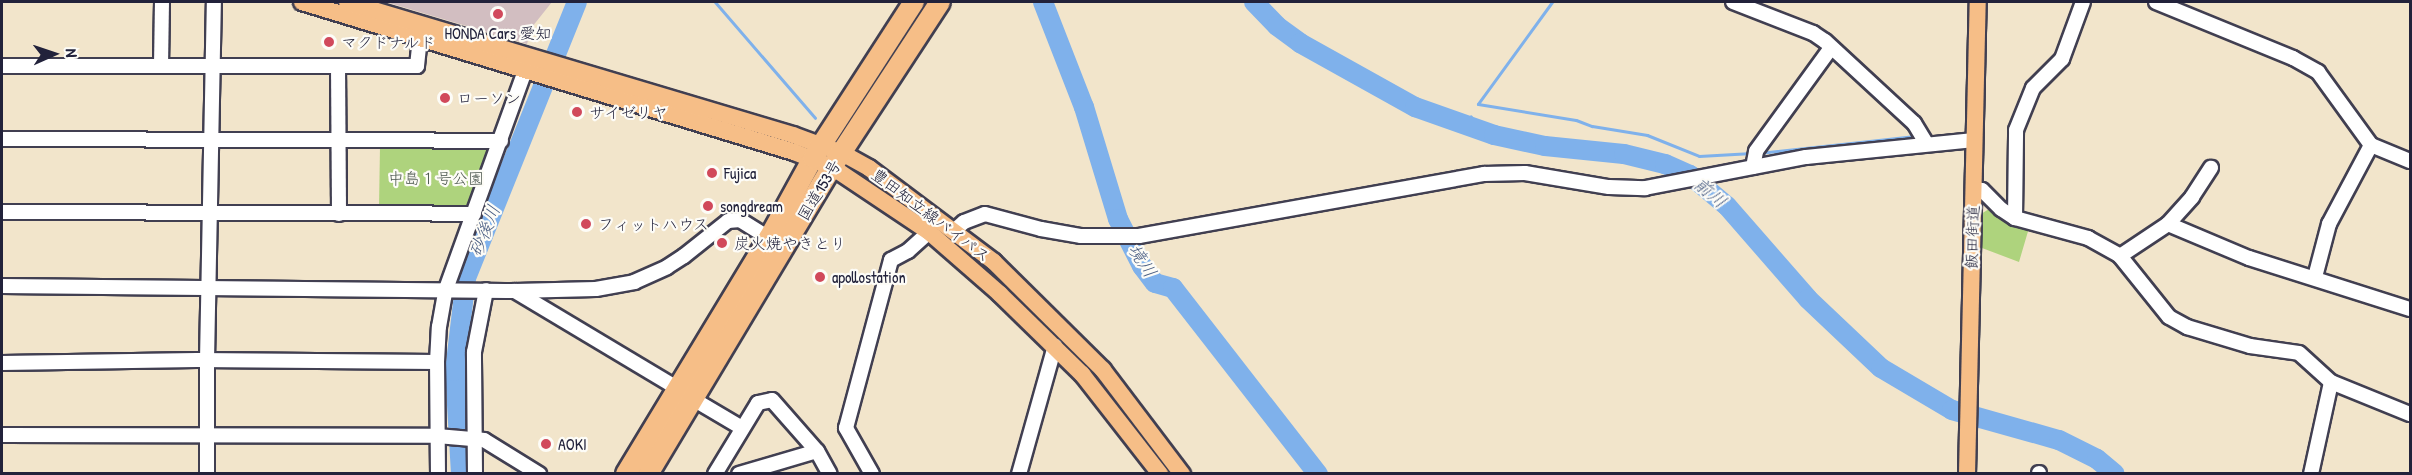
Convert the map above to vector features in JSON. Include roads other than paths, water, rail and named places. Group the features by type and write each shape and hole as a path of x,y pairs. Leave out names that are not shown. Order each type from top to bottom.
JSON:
{"highway":[{"name":"国道153号","path":"626,474 769,238 818,151 914,2"},
{"name":"国道153号","path":"648,474 837,160 940,2"}],"main road":[{"path":"302,2 420,38 527,63"},
{"path":"347,2 527,63"},
{"name":"飯田街道","path":"1967,474 1978,2"},
{"name":"豊田知立線バイパス","path":"527,63 869,168 955,230 994,262 1083,348 1126,398 1182,474"},
{"name":"豊田知立線バイパス","path":"837,160 930,232 1055,346 1097,392 1160,474"}],"street":[{"path":"161,66 162,2"},
{"path":"207,474 214,2"},
{"path":"1733,2 1813,33 1825,41 1830,49 1905,115 1920,131 1926,143"},
{"path":"2015,218 2016,130 2033,88 2062,59 2083,2"},
{"path":"2156,2 2293,58 2318,72 2371,146 2410,161"},
{"path":"2,66 417,66 420,38"},
{"path":"1753,167 1756,151 1830,49"},
{"path":"438,474 439,327 474,214 527,63"},
{"path":"338,66 339,214"},
{"path":"2,139 501,141"},
{"path":"955,230 964,222 985,214 1041,229 1100,237 1139,236 1484,174 1525,173 1628,188 1670,184 1806,157 1926,143 1974,140"},
{"path":"2315,278 2329,224 2371,146"},
{"path":"2120,256 2168,224 2192,197 2211,168"},
{"path":"1973,188 1982,190 2001,209 2015,218 2088,238 2120,256 2169,316 2187,327 2250,346 2299,352 2331,382 2410,414"},
{"path":"2,212 474,214"},
{"path":"2,286 516,291 596,288 634,282 684,256 728,221 740,220 769,238"},
{"path":"2168,224 2249,258 2410,309"},
{"path":"872,474 846,428 891,260 908,251 930,232"},
{"path":"476,474 474,352 484,290"},
{"path":"516,291 677,388"},
{"path":"1019,474 1055,346"},
{"path":"2,363 207,360 437,362"},
{"path":"2311,474 2331,382"},
{"path":"693,399 742,428"},
{"path":"715,474 758,403 772,400 817,451 830,474"},
{"path":"2,435 437,436 484,440 539,474"},
{"path":"739,474 817,451"}],"waterway":[{"name":"砂後川","path":"461,474 455,371 466,278 577,2"},
{"path":"715,2 815,118"},
{"name":"境川","path":"1043,2 1084,107 1118,219 1142,266 1155,283 1173,288 1318,474"},
{"name":"前川","path":"1254,2 1277,26 1300,43 1415,107 1494,135 1545,146 1624,154 1665,164 1690,175 1727,206 1808,299 1881,368 1952,410 2059,440 2097,459 2115,474"},
{"path":"1552,2 1478,104 1576,120 1592,126 1647,135 1699,156 1752,153"},
{"path":"1468,127 1471,116"},
{"path":"1759,153 1915,136"}],"place":[{"name":"HONDA Cars 愛知","path":"498,14"},
{"name":"マクドナルド","path":"329,42"},
{"name":"ローソン","path":"445,98"},
{"name":"サイゼリヤ","path":"577,112"},
{"name":"Fujica","path":"712,173"},
{"name":"songdream","path":"708,206"},
{"name":"フィットハウス","path":"586,224"},
{"name":"炭火焼やきとり","path":"722,243"},
{"name":"apollostation","path":"820,277"},
{"name":"AOKI","path":"546,444"}],"park label":[{"name":"中島１号公園","path":"436,178"}]}
